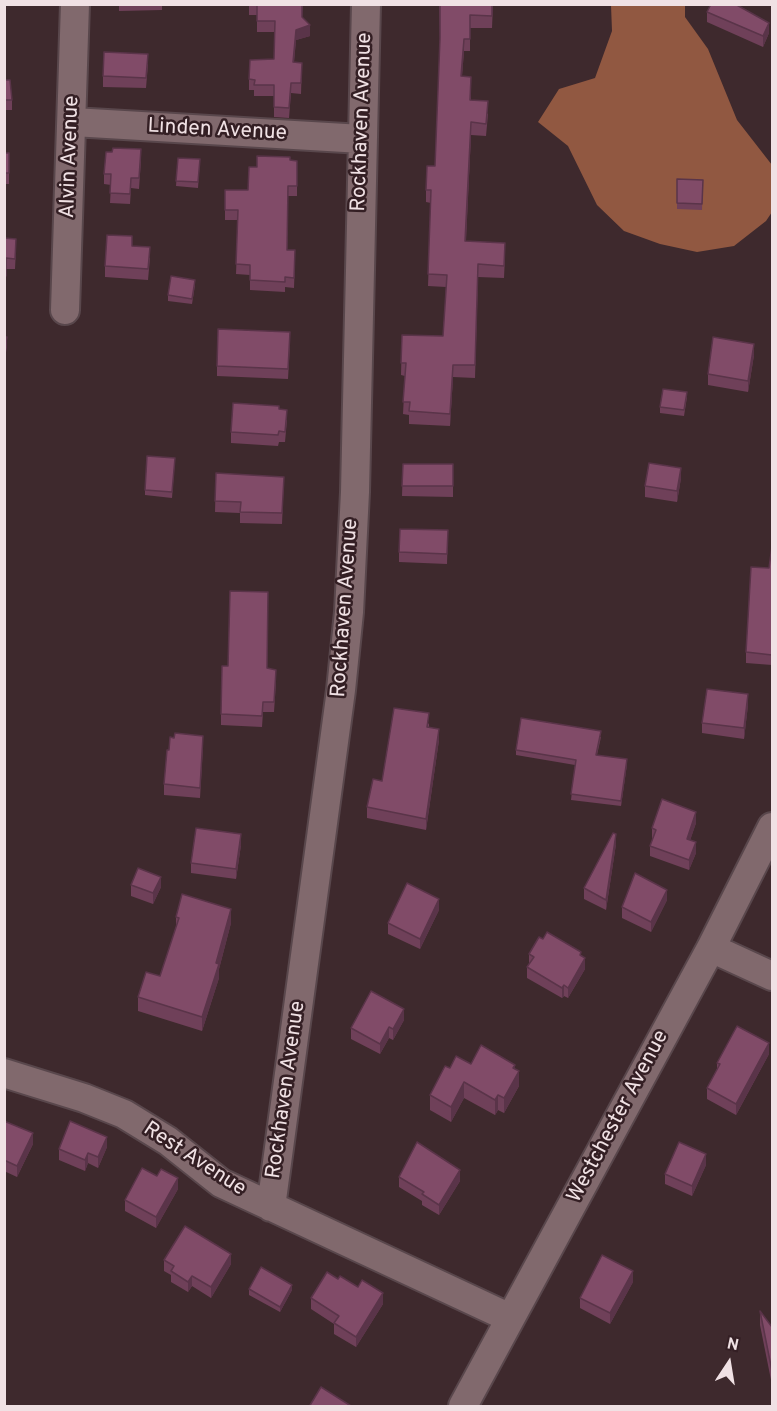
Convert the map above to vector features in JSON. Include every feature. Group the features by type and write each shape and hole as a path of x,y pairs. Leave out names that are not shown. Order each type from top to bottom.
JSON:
{"street":[{"name":"Alvin Avenue","path":"65,310 73,122 75,4"},
{"name":"Rockhaven Avenue","path":"270,1207 341,690 349,612 355,492 366,4"},
{"name":"Linden Avenue","path":"73,122 362,139"},
{"name":"Westchester Avenue","path":"463,1407 711,948 772,827"},
{"path":"711,948 772,976"},
{"name":"Rest Avenue","path":"4,1073 84,1098 124,1114 168,1141 221,1183 510,1318"}],"shaded area":[{"path":"611,5 685,5 685,17 708,49 737,120 772,165 772,212 766,221 734,246 697,252 660,244 624,231 597,205 568,146 538,122 559,89 595,78 612,31"}],"building":[{"path":"249,4 302,4 302,17 310,25 296,30 293,62 302,63 301,83 291,83 289,108 274,107 274,85 254,85 255,80 249,79 250,60 274,59 275,21 257,21 257,5"},
{"path":"440,4 492,4 492,16 470,15 470,39 464,39 461,76 471,77 470,100 488,101 486,124 471,122 465,241 505,243 504,266 478,264 475,365 453,365 450,414 409,411 410,402 403,402 406,363 401,363 402,335 443,336 447,275 428,274 431,190 426,190 427,166 435,166"},
{"path":"711,4 735,4 769,23 763,36 707,12"},
{"path":"104,52 148,54 146,78 103,76"},
{"path":"4,80 10,80 12,100 4,100"},
{"path":"113,148 141,149 139,178 131,178 130,194 110,193 111,174 104,174 106,152 112,152"},
{"path":"4,153 9,153 9,173 4,173"},
{"path":"257,156 290,157 290,160 297,161 297,186 288,186 287,250 295,250 294,278 285,277 285,282 250,280 250,265 236,264 238,210 225,210 225,190 248,190 249,167 257,167"},
{"path":"178,158 200,159 198,182 176,181"},
{"path":"677,179 703,180 702,204 677,203"},
{"path":"107,235 132,236 132,246 150,247 148,269 105,266"},
{"path":"4,238 16,239 15,259 6,258 6,276 4,276"},
{"path":"171,276 195,280 192,299 168,295"},
{"path":"218,329 290,332 288,369 217,366"},
{"path":"713,337 754,344 748,381 708,374"},
{"path":"663,389 687,392 684,410 660,407"},
{"path":"233,403 279,406 279,409 287,410 285,432 279,431 278,435 231,432"},
{"path":"147,456 175,458 172,492 145,490"},
{"path":"649,463 681,468 677,491 645,486"},
{"path":"403,464 453,464 453,486 402,486"},
{"path":"216,473 284,477 282,513 240,512 241,502 215,501"},
{"path":"400,529 448,530 447,554 399,552"},
{"path":"772,546 772,655 746,652 751,567 769,568"},
{"path":"230,591 268,592 267,668 276,670 274,702 263,702 262,716 221,714 222,666 228,666"},
{"path":"707,689 748,694 744,728 702,723"},
{"path":"394,708 429,713 427,727 439,729 426,819 367,807 373,779 382,781"},
{"path":"521,718 601,731 596,755 627,759 621,801 571,794 576,760 516,750"},
{"path":"175,733 203,736 200,788 164,784 167,750 169,750 170,737 174,738"},
{"path":"662,799 696,812 687,839 696,842 689,860 650,846 656,830 652,828"},
{"path":"196,828 241,834 236,869 191,863"},
{"path":"613,833 616,834 606,900 584,888"},
{"path":"138,868 161,877 153,893 131,885"},
{"path":"635,873 667,890 651,922 622,907"},
{"path":"407,883 439,899 420,939 388,923"},
{"path":"182,894 231,909 216,963 219,964 202,1017 138,997 146,972 160,976 179,918 176,917"},
{"path":"547,932 581,952 580,955 585,958 568,988 564,985 562,988 527,967 534,957 529,954 539,937 543,939"},
{"path":"371,991 404,1009 393,1029 389,1027 380,1044 351,1028"},
{"path":"737,1026 769,1043 736,1104 707,1088 720,1064 717,1063"},
{"path":"481,1045 515,1065 513,1068 519,1071 504,1098 498,1095 495,1100 464,1082 451,1107 430,1095 445,1066 450,1068 456,1056 471,1064"},
{"path":"4,1121 33,1133 17,1166 4,1160"},
{"path":"70,1121 107,1137 98,1157 88,1153 85,1160 59,1149"},
{"path":"417,1142 460,1170 439,1205 422,1194 424,1192 399,1177"},
{"path":"679,1142 706,1154 692,1186 665,1174"},
{"path":"142,1168 157,1176 161,1169 178,1178 156,1217 125,1200"},
{"path":"185,1226 231,1254 211,1287 192,1276 188,1282 171,1271 174,1266 164,1260"},
{"path":"602,1255 633,1271 610,1313 580,1298"},
{"path":"261,1267 292,1285 280,1307 249,1289"},
{"path":"327,1272 338,1279 340,1276 358,1287 362,1280 383,1293 356,1337 334,1323 339,1316 311,1298"},
{"path":"760,1311 772,1327 772,1371"},
{"path":"321,1387 351,1406 351,1407 309,1407"}]}
